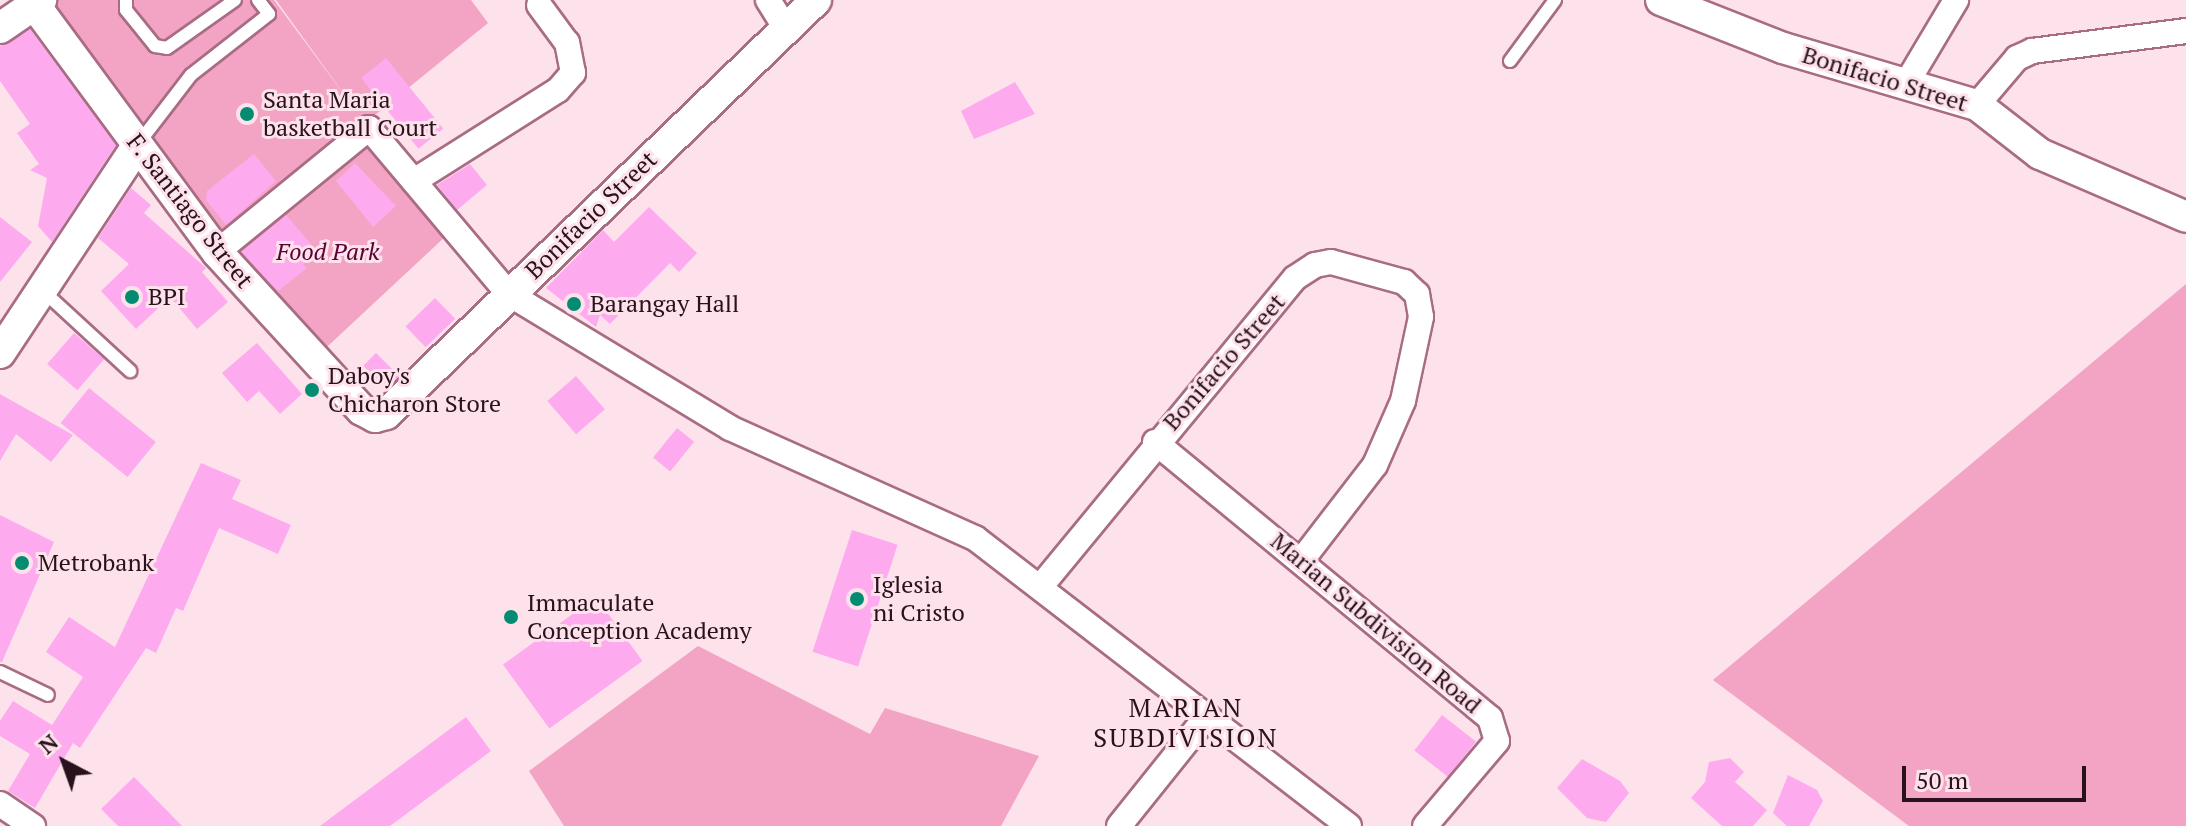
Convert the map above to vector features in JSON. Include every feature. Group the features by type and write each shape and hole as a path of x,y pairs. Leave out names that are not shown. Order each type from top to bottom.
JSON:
{"street":[{"path":"768,0 784,26"},
{"name":"Bonifacio Street","path":"362,410 375,417 386,414 784,26 816,0"},
{"name":"Bonifacio Street","path":"1661,0 1783,48 1977,105 2040,154 2186,217"},
{"path":"1906,84 1956,0"},
{"name":"F. Santiago Street","path":"35,2 217,252 362,410"},
{"path":"0,28 35,2"},
{"path":"414,181 558,90 573,73 567,43 539,5"},
{"path":"1977,105 2017,58 2032,51 2186,31"},
{"path":"217,252 369,128 509,294 730,428 810,467 945,521 1041,586 1349,826"},
{"path":"0,353 39,288 137,146"},
{"name":"Bonifacio Street","path":"1041,586 1155,442 1295,278 1315,265 1331,262 1391,275 1417,294 1421,317 1403,401 1375,465 1301,561"},
{"name":"Marian Subdivision Road","path":"1155,442 1490,718 1498,730 1497,741 1425,826"},
{"path":"1119,826 1207,716"},
{"path":"0,804 33,826"}],"lane":[{"path":"126,0 126,10 155,46 167,48 235,0"},
{"path":"137,146 191,75 269,14 258,0"},
{"path":"1510,61 1555,0"},
{"path":"39,288 130,371"},
{"path":"0,672 48,695"}],"green space":[{"path":"45,0 274,0 351,104 276,0 471,0 488,23 218,243"},
{"name":"Food Park","path":"365,131 455,228 320,353 230,256"},
{"path":"2186,284 2186,826 1909,826 1713,680"},
{"path":"698,646 870,734 885,708 1039,756 1001,826 564,826 529,771"}],"building":[{"path":"30,29 116,145 52,242 38,226 47,178 30,170 39,164 17,133 30,124 0,81 0,46"},
{"path":"386,58 443,129 418,149 361,78"},
{"path":"1015,82 1035,114 974,139 961,111"},
{"path":"254,154 276,181 226,225 206,200 207,191"},
{"path":"355,163 396,206 373,227 336,181"},
{"path":"470,164 487,185 457,210 437,185"},
{"path":"131,188 151,205 144,213 206,268 202,272 228,302 197,329 170,297 136,329 101,291 129,264 98,238"},
{"path":"649,207 697,253 679,272 670,263 610,324 600,315 596,327 546,288 603,230 614,242"},
{"path":"286,215 317,251 303,264 307,268 278,291 241,252"},
{"path":"0,217 32,242 0,282"},
{"path":"435,298 455,319 426,347 406,326"},
{"path":"74,333 104,359 77,390 47,364"},
{"path":"257,343 302,394 280,414 259,391 247,402 222,373"},
{"path":"376,353 399,376 387,389 363,366"},
{"path":"576,376 605,409 576,434 547,401"},
{"path":"89,388 156,442 128,477 61,423"},
{"path":"0,394 73,435 51,462 16,434 0,461"},
{"path":"677,428 694,442 670,471 653,458"},
{"path":"201,463 241,480 232,499 291,525 278,554 219,528 183,611 176,608 156,653 146,648 80,748 73,743 35,808 8,791 30,754 0,736 0,721 13,701 52,725 83,677 46,652 69,617 115,647"},
{"name":"Metrobank","path":"0,515 54,542 2,662 0,662"},
{"name":"Iglesia ni Cristo","path":"852,530 898,545 858,667 812,652"},
{"path":"596,597 642,661 549,729 503,665"},
{"path":"1442,715 1476,741 1448,777 1414,750"},
{"path":"466,717 491,751 390,826 320,826"},
{"path":"1730,758 1744,772 1735,782 1767,810 1753,826 1722,826 1691,798 1705,782 1709,762"},
{"path":"1582,759 1620,781 1629,793 1606,822 1587,818 1557,788"},
{"path":"1788,775 1817,790 1823,801 1809,826 1787,826 1773,813"},
{"path":"134,777 182,826 118,826 101,809"}],"place":[{"name":"Santa Maria basketball Court","path":"247,114"},
{"name":"BPI","path":"132,297"},
{"name":"Barangay Hall","path":"574,304"},
{"name":"Daboy's Chicharon Store","path":"312,390"},
{"name":"Metrobank","path":"22,563"},
{"name":"Iglesia ni Cristo","path":"857,599"},
{"name":"Immaculate Conception Academy","path":"511,617"}],"district":[{"name":"MARIAN SUBDIVISION","path":"1186,723"}]}
